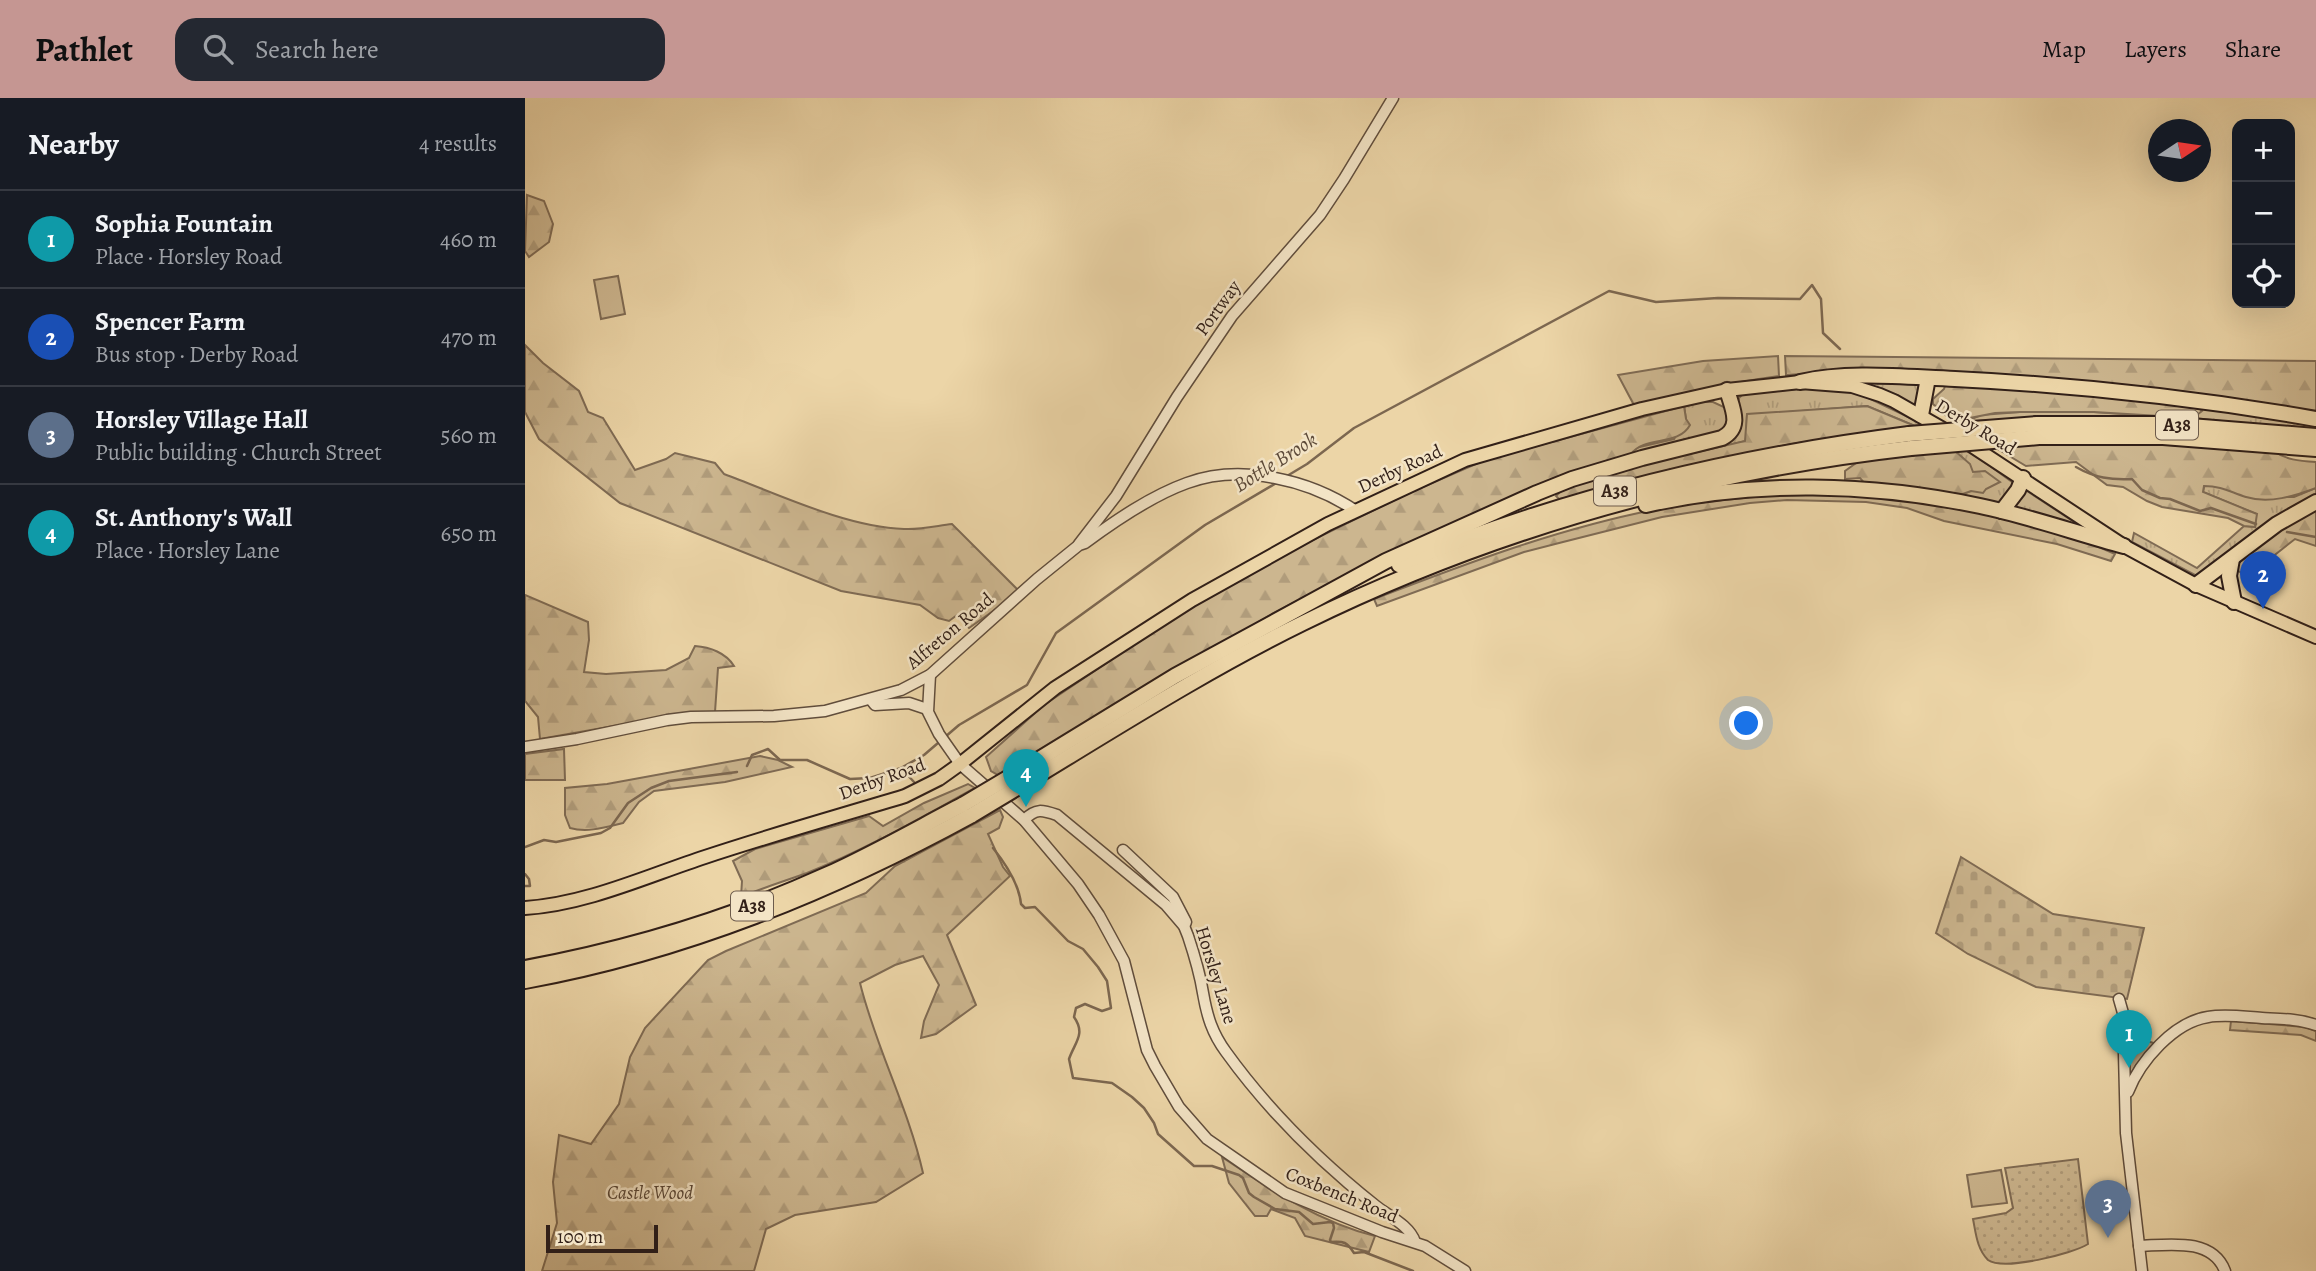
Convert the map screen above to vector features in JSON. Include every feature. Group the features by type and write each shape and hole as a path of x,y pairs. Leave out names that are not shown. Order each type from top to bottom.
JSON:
{"highway":[{"path":"1800,382 1822,377 1928,378 2115,391 2316,419"},
{"path":"1921,415 1928,378"},
{"path":"1333,592 1386,561 1537,493 1611,466 1722,438 1733,430 1735,425 1727,390"},
{"name":"A38","path":"1027,774 1175,676 1333,592 1482,533 1597,496 1672,476 1742,461 1910,441 2038,431 2165,424 2316,436"},
{"name":"A38","path":"2038,431 2316,449"},
{"name":"A38","path":"525,981 577,972 673,946 755,918 853,877 1185,685 1263,643 1426,568 1573,517 1674,489 1910,441"},
{"path":"2002,511 2018,490 2023,478"},
{"path":"1426,568 1652,504 1712,494 1784,489 1884,491 1976,505 2124,546"},
{"path":"2196,584 2286,518 2316,502"},
{"path":"2232,559 2229,576 2234,602"},
{"name":"A38","path":"525,968 625,945 758,904 828,875 968,809"}],"main road":[{"name":"Derby Road","path":"525,908 551,906 579,899 737,846 905,796 932,784 1037,701 1116,648 1226,580 1356,510 1477,457 1642,409 1727,390 1800,382 1851,386 1894,401 2023,478 2124,546 2196,584 2316,637"}],"street":[{"name":"Portway","path":"1079,545 1116,496 1177,397 1232,316 1319,215 1393,98"},
{"name":"Alfreton Road","path":"525,747 667,720 711,715 774,716 817,712 901,690 930,675 1079,545 1127,514 1189,482 1216,476 1256,476 1287,481 1332,496 1356,510"},
{"path":"871,700 875,705 909,703 927,709 930,675"},
{"name":"Coxbench Road","path":"927,709 939,734 960,764 1024,820 1078,884 1116,945 1129,977 1147,1050 1168,1090 1190,1121 1215,1145 1285,1193 1382,1232 1415,1242 1437,1252 1465,1271"},
{"name":"Horsley Lane","path":"1024,820 1038,810 1057,816 1166,905 1184,926 1194,955 1207,1016 1215,1037 1225,1051 1279,1115 1320,1157 1401,1224 1415,1242"},
{"path":"1123,850 1173,897 1186,922 1184,926"},
{"path":"2119,999 2123,1013 2126,1133 2142,1271"},
{"path":"2126,1099 2133,1079 2146,1061 2173,1034 2194,1020 2227,1016 2303,1020 2316,1025"},
{"path":"2139,1245 2206,1249 2215,1255 2225,1271"}],"green space":[{"path":"527,195 544,201 553,224 549,242 529,257 525,251"},
{"path":"618,276 625,314 601,319 594,280"},
{"path":"525,345 579,391 588,412 603,418 635,470 675,453 715,463 724,474 813,508 859,522 910,529 952,524 1020,592 969,628 957,615 949,621 938,618 920,605 841,591 620,503 539,439 525,412"},
{"path":"1778,356 1779,376 1706,389 1635,407 1618,375 1703,361"},
{"path":"1785,356 2316,361 2316,415 1865,370 1786,375"},
{"path":"1871,381 1920,382 1916,406 1872,386"},
{"path":"1946,383 2194,404 2202,411 2193,418 2094,412 1995,413 1953,422 1933,404 1933,399 1944,389"},
{"path":"1810,388 1860,394 1923,424 1915,426 1867,406 1747,415 1746,441 1716,448 1731,438 1739,398 1743,394"},
{"path":"1713,402 1726,408 1728,419 1720,435 1631,454 1635,448 1674,439 1686,419 1684,406"},
{"path":"2194,404 2316,423 2316,431 2193,418 2201,411"},
{"path":"1684,406 1690,425 1678,436 1644,445 1631,454 1343,577 1270,615 1032,757 998,775 991,771 986,757 1044,705 1172,619 1284,554 1409,493 1485,460"},
{"path":"1867,406 1915,426 1791,444 1581,495 1559,499 1556,496 1562,490 1625,469 1745,441 1747,414"},
{"path":"2094,412 2167,417 1967,421 1981,415"},
{"path":"2106,442 2272,450 2293,459 2316,462 2316,488 2291,496 2264,500 2204,486 2203,492 2257,514 2255,527 2244,526 2228,518 2162,507 2123,487 2107,485 2076,462 2026,466 1996,448 2047,443"},
{"path":"1968,450 2012,482 2013,485 2002,505 1954,497 1971,491 1970,468 1955,451"},
{"path":"1955,451 1970,464 1973,472 1985,471 2000,482 1983,493 1971,491 1954,497 1867,486 1860,478 1845,479 1845,471 1859,461"},
{"path":"2204,486 2220,486 2247,497 2294,497 2316,488 2316,497 2201,575 2195,575 2132,542 2134,533 2197,568 2244,526 2255,527 2256,514 2203,492"},
{"path":"2024,490 2027,491 2094,535 2010,510"},
{"path":"1790,494 1883,496 1961,507 2076,537 2115,554 2111,561 2057,544 1944,521 1907,508 1866,502 1787,500 1662,517 1524,552 1377,606 1374,599 1512,548 1617,518 1687,504"},
{"path":"2316,508 2316,546 2295,539 2248,576 2238,571 2238,563 2273,534"},
{"path":"525,595 588,622 589,640 584,672 606,674 666,670 689,658 695,646 722,654 734,666 718,668 715,712 693,712 540,739 538,717 525,701"},
{"path":"564,749 565,780 525,780 525,754"},
{"path":"760,756 792,767 725,782 654,791 639,802 623,823 604,828 570,828 565,815 565,788 607,784"},
{"path":"968,784 975,788 871,844 807,873 741,897 742,881 733,861 755,849 869,816 883,826 924,803"},
{"name":"Castle Wood","path":"1000,810 1003,817 999,828 988,834 1010,876 947,935 976,1005 936,1034 921,1038 924,1021 939,985 923,956 895,965 860,983 923,1173 876,1202 795,1215 766,1229 754,1271 542,1271 557,1223 553,1182 559,1135 591,1144 619,1104 630,1057 645,1028 708,960 866,893 895,866"},
{"path":"1961,857 2053,914 2144,928 2127,999 2036,987 1968,954 1936,933"},
{"path":"2231,1021 2305,1027 2316,1031 2316,1041 2301,1035 2230,1030"},
{"path":"2127,1035 2157,1044 2132,1072 2128,1072"},
{"path":"1222,1157 1314,1213 1375,1236 1369,1252 1305,1236 1295,1218 1271,1209 1267,1216 1255,1216 1229,1183"},
{"path":"2078,1159 2088,1244 2054,1256 2022,1262 2008,1264 1988,1260 1979,1246 1973,1219 2006,1213 2013,1208 2005,1168"},
{"path":"2001,1170 2007,1203 1972,1207 1967,1175"}],"waterway":[{"name":"Bottle Brook","path":"1287,476 1354,428 1609,291 1656,302 1718,298 1800,299 1812,285 1821,299 1823,333 1840,349"},
{"name":"Bottle Brook","path":"2076,467 2103,478 2132,479 2142,490 2160,498 2170,499 2200,511 2211,508 2256,524"},
{"name":"Bottle Brook","path":"747,766 752,755 768,749 780,760 807,760 850,779 870,778 901,768 924,755 959,725 1027,685 1056,633 1205,525 1278,482"},
{"name":"Bottle Brook","path":"2287,532 2316,537"},
{"path":"902,769 914,782"},
{"name":"Bottle Brook","path":"525,847 544,840 556,842 601,833 610,828 628,803 651,788 669,781 737,772"},
{"path":"993,848 1007,867 1021,904 1025,908 1035,907 1068,941 1083,949 1107,981 1111,1008 1102,1011 1085,1004 1076,1008 1074,1017 1079,1033 1069,1059 1073,1078 1112,1083 1132,1097 1144,1108 1158,1134 1194,1166 1212,1166 1239,1175 1249,1193 1275,1209 1299,1212 1313,1224 1333,1223 1331,1242 1345,1243 1354,1253 1364,1252 1413,1271"},
{"name":"Bottle Brook","path":"525,874 530,886 525,886"}],"place":[{"name":"Spencer Farm","path":"2263,609"},
{"name":"St. Anthony's Wall","path":"1026,807"},
{"name":"Sophia Fountain","path":"2129,1068"},
{"name":"Horsley Village Hall","path":"2108,1238"}]}
